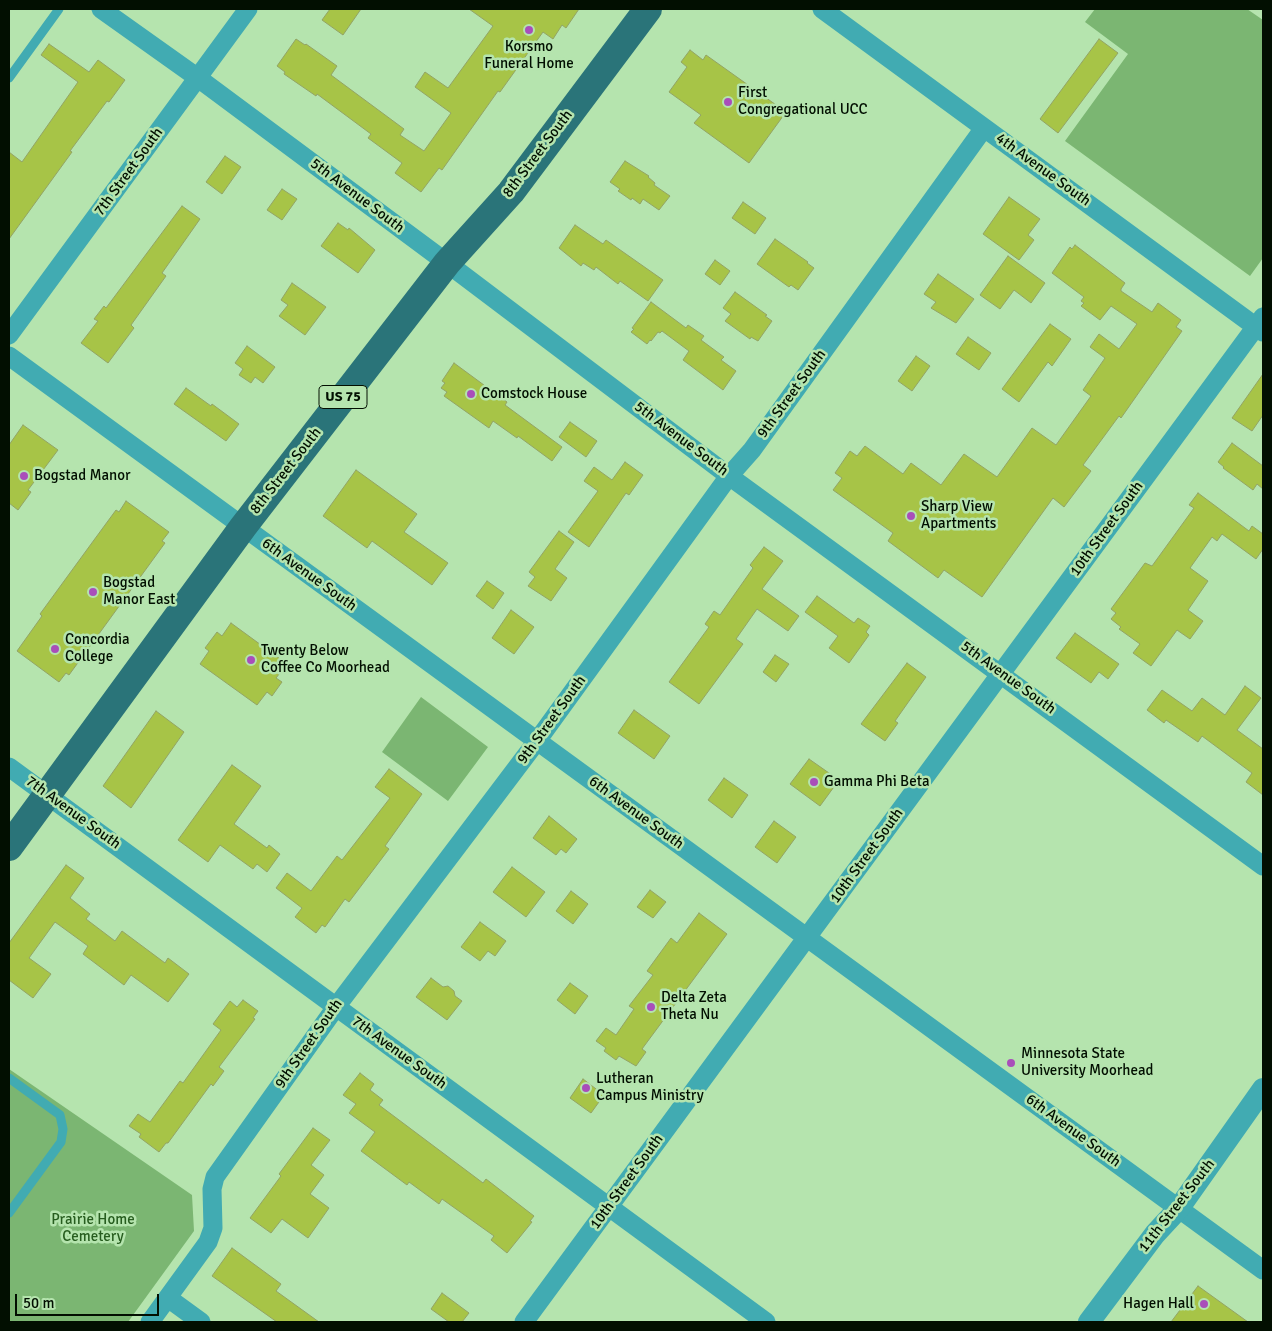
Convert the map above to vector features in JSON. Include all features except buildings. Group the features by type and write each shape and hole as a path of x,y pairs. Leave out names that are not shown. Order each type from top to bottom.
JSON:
{"main road":[{"name":"8th Street South","path":"9,847 243,527 447,263 511,192 648,9"}],"street":[{"name":"5th Avenue South","path":"101,9 198,78 447,263 729,476 1263,866"},
{"name":"7th Street South","path":"9,335 248,9"},
{"name":"4th Avenue South","path":"822,9 984,128 1261,325"},
{"name":"9th Street South","path":"150,1322 208,1242 213,1228 212,1189 215,1177 336,1006 537,741 729,476 752,450 984,128"},
{"name":"10th Street South","path":"524,1322 1001,674 1261,325"},
{"name":"6th Avenue South","path":"9,356 1263,1270"},
{"name":"7th Avenue South","path":"9,767 766,1322"},
{"name":"11th Street South","path":"1089,1322 1155,1234 1179,1208 1263,1089"},
{"path":"168,1298 202,1322"}],"lane":[{"path":"9,78 59,9"},
{"path":"9,1078 60,1115 64,1129 61,1142 9,1213"}],"green space":[{"path":"1095,9 1247,9 1263,20 1263,258 1250,276 1065,141 1128,54 1085,22"},
{"path":"421,697 488,747 448,801 382,752"},
{"name":"Prairie Home Cemetery","path":"9,1069 192,1195 194,1231 128,1322 9,1322"}],"place":[{"name":"Korsmo Funeral Home","path":"529,30"},
{"name":"First Congregational UCC","path":"728,102"},
{"name":"Comstock House","path":"471,394"},
{"name":"Bogstad Manor","path":"24,476"},
{"name":"Sharp View Apartments","path":"911,516"},
{"name":"Bogstad Manor East","path":"93,592"},
{"name":"Concordia College","path":"55,649"},
{"name":"Twenty Below Coffee Co Moorhead","path":"251,660"},
{"name":"Gamma Phi Beta","path":"814,782"},
{"name":"Delta Zeta Theta Nu","path":"651,1007"},
{"name":"Minnesota State University Moorhead","path":"1011,1063"},
{"name":"Lutheran Campus Ministry","path":"586,1088"},
{"name":"Hagen Hall","path":"1204,1304"}]}
